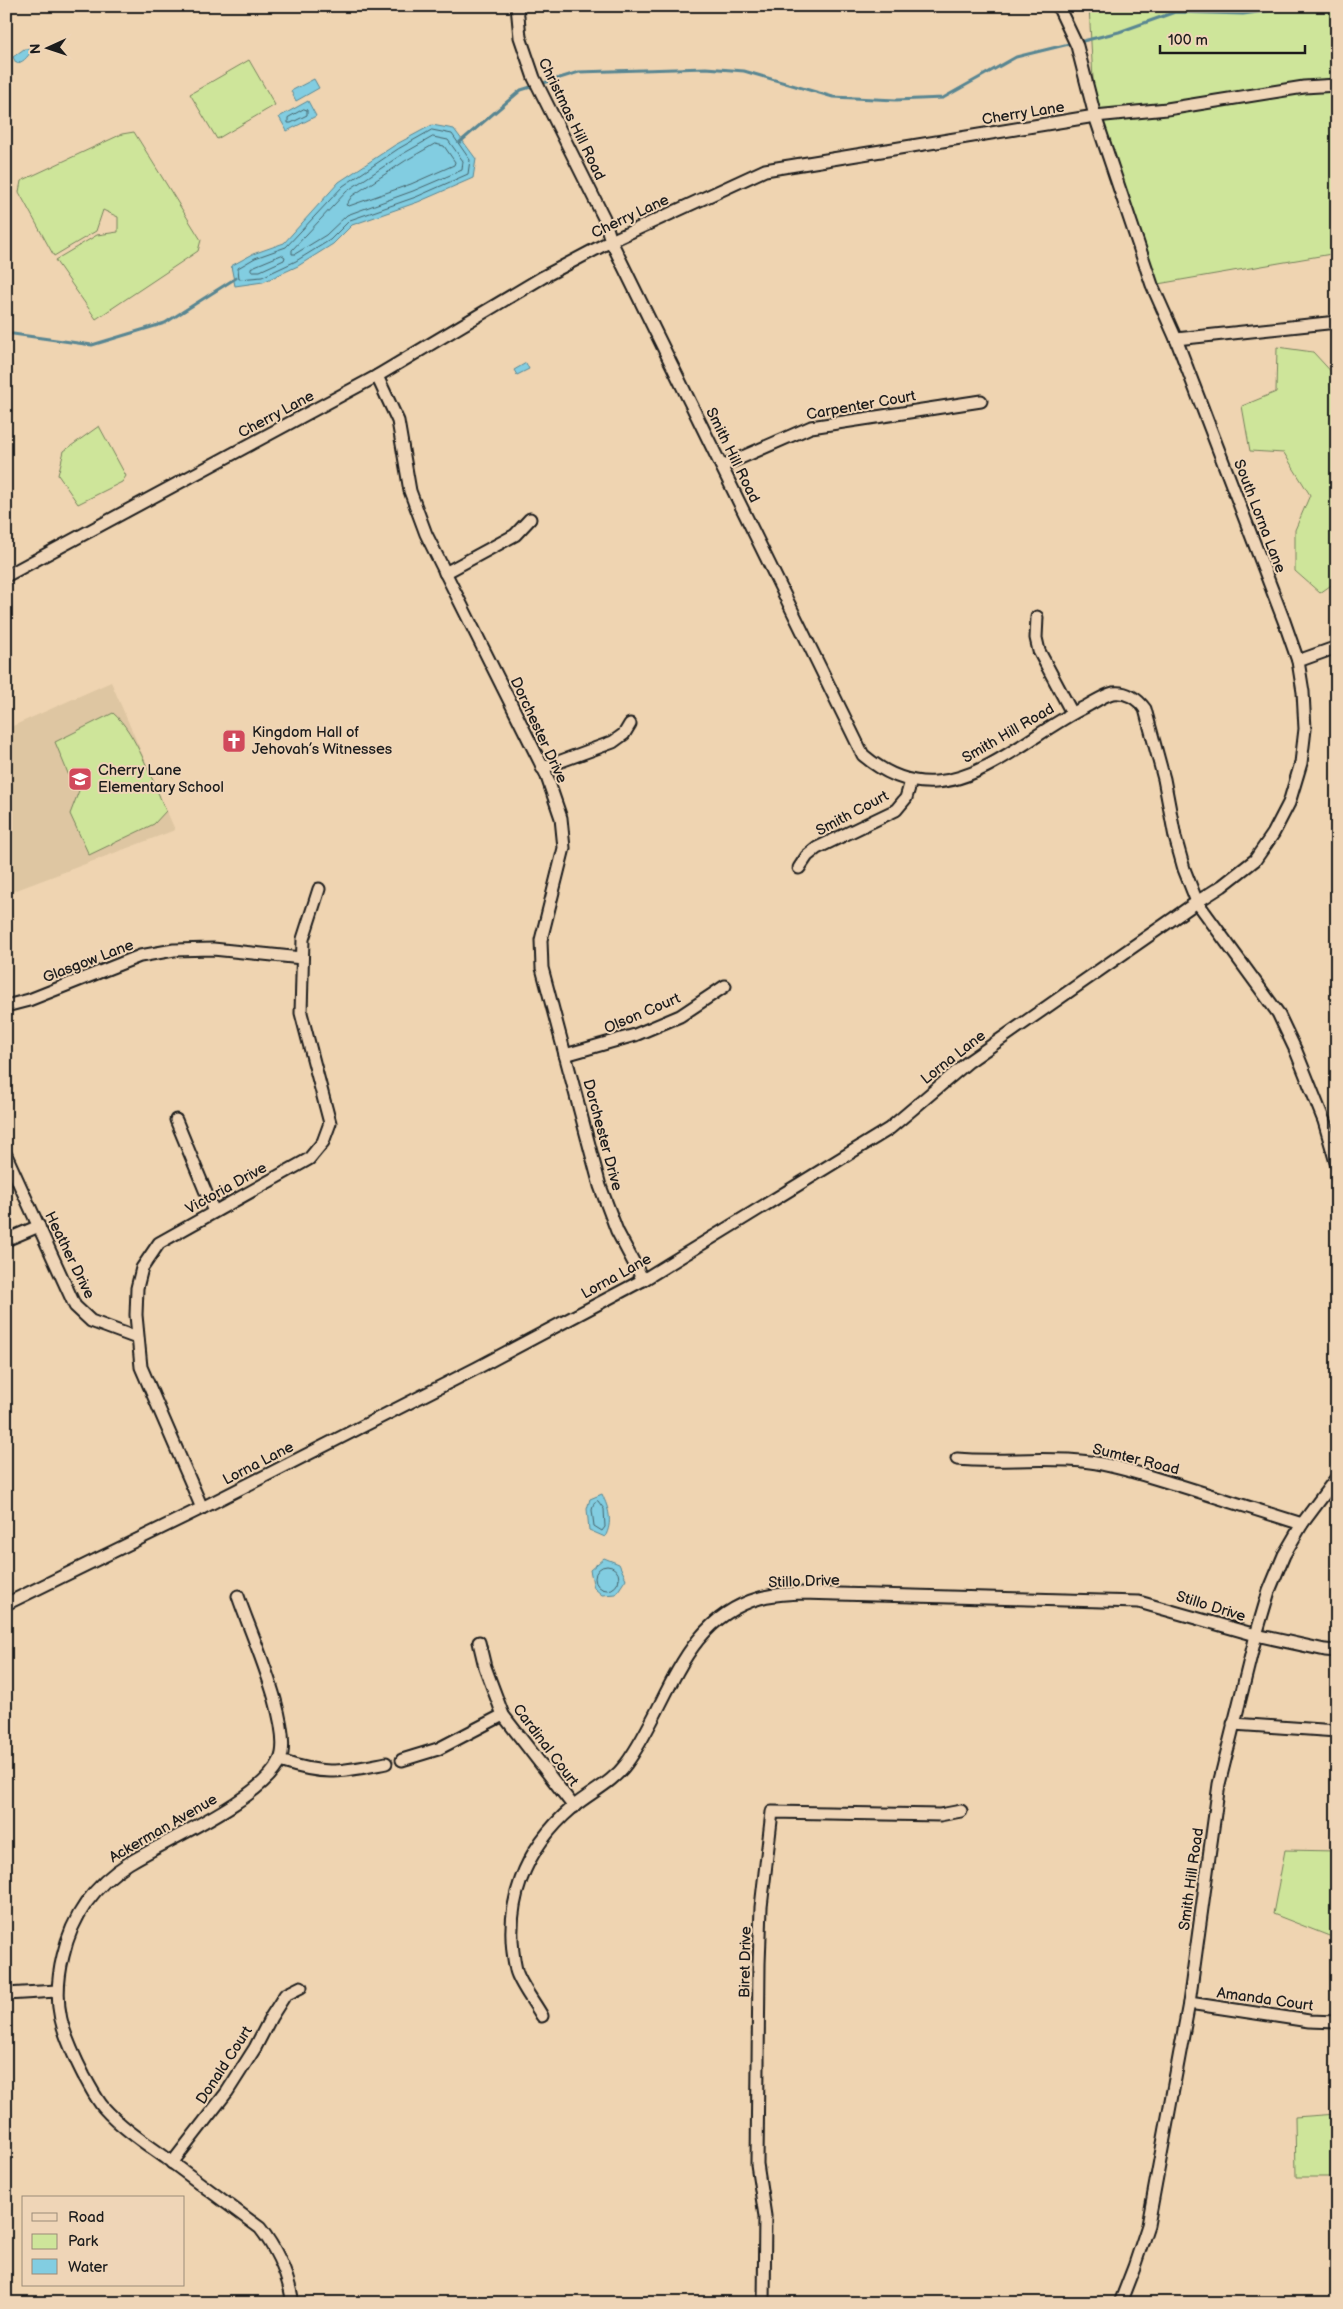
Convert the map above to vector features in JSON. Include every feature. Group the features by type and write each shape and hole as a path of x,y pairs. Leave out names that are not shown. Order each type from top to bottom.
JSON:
{"street":[{"name":"Christmas Hill Road","path":"517,6 520,37 534,78 604,218 611,241"},
{"name":"South Lorna Lane","path":"1058,6 1077,46 1095,116 1152,285 1176,339 1298,661 1305,729 1301,763 1289,803 1273,834 1255,860 1222,886 1197,902"},
{"name":"Cherry Lane","path":"6,576 377,376 543,277 611,241 766,170 1095,116 1167,108 1304,87 1337,85"},
{"name":"Smith Hill Road","path":"611,241 863,755 878,767 912,781 935,782 958,779 984,768 1072,713 1112,693 1124,694 1138,699 1146,709 1164,779 1175,837 1184,869 1197,902 1278,1013 1296,1051 1324,1121 1337,1166"},
{"path":"1176,339 1337,322"},
{"name":"Dorchester Drive","path":"377,376 398,421 410,490 426,534 542,768 561,818 564,848 541,940 542,968 600,1186 617,1232 643,1280"},
{"name":"Carpenter Court","path":"722,466 811,427 981,401"},
{"path":"445,573 515,535 530,519"},
{"path":"1037,617 1036,638 1039,651 1072,713"},
{"path":"1298,661 1337,647"},
{"path":"542,768 613,742 624,734 630,724"},
{"name":"Smith Court","path":"799,868 807,856 817,848 896,810 906,798 912,781"},
{"name":"Victoria Drive","path":"202,1508 141,1367 137,1338 137,1288 142,1268 159,1243 309,1158 323,1142 330,1123 300,1013 303,939 319,889"},
{"name":"Lorna Lane","path":"6,1604 202,1508 477,1368 643,1280 889,1129 968,1062 1197,902"},
{"name":"Glasgow Lane","path":"6,1006 29,1000 140,956 174,950 232,950 302,958"},
{"name":"Olson Court","path":"565,1055 635,1035 680,1016 724,986"},
{"path":"176,1120 214,1212"},
{"name":"Heather Drive","path":"6,1155 75,1306 92,1321 137,1338"},
{"path":"6,1240 38,1226"},
{"name":"Sumter Road","path":"957,1459 979,1461 1004,1458 1051,1459 1091,1462 1131,1471 1302,1524"},
{"name":"Smith Hill Road","path":"1120,2303 1148,2225 1189,2003 1219,1784 1232,1724 1269,1591 1284,1555 1302,1524 1337,1476"},
{"name":"Stillo Drive","path":"542,2016 516,1971 512,1923 519,1881 531,1854 548,1833 574,1807 609,1783 626,1765 696,1641 729,1609 761,1597 801,1593 1139,1602 1256,1635 1337,1651"},
{"path":"238,1596 279,1711 284,1738 280,1761 311,1770 327,1772 386,1763"},
{"name":"Cardinal Court","path":"479,1642 485,1667 503,1715 574,1807"},
{"path":"402,1760 438,1749 503,1715"},
{"path":"1232,1724 1337,1731"},
{"name":"Ackerman Avenue","path":"280,1761 264,1781 242,1799 127,1864 96,1887 66,1940 57,1991 60,2014 71,2050 103,2107 127,2130 260,2228 275,2247 289,2280 293,2303"},
{"name":"Biret Drive","path":"764,2303 765,2216 758,2164 759,1964 762,1906 772,1812 940,1815 961,1812"},
{"name":"Donald Court","path":"172,2163 227,2092 285,1995 301,1987"},
{"path":"6,1994 57,1991"},
{"name":"Amanda Court","path":"1189,2003 1309,2021 1337,2022"}],"shaded area":[{"name":"Cherry Lane Elementary School","path":"111,682 175,830 6,894 6,729"}],"green space":[{"path":"1089,6 1337,6 1337,253 1152,285 1095,116"},
{"path":"249,60 275,105 217,139 190,94"},
{"path":"134,132 201,240 198,251 96,319 55,260 97,235 118,232 118,217 103,210 96,231 54,256 19,192 21,181 122,134"},
{"path":"1277,347 1313,352 1337,378 1337,581 1320,593 1295,571 1295,530 1310,495 1284,453 1250,451 1242,406 1276,392"},
{"path":"99,426 126,476 122,482 78,504 58,475 64,451"},
{"path":"113,713 129,732 150,773 166,811 154,824 89,855 70,814 80,788 72,783 55,742"},
{"path":"1285,1850 1337,1851 1337,1939 1273,1914"},
{"path":"1337,2114 1337,2177 1296,2177 1295,2117"}],"water":[{"path":"24,49 29,49 31,52 23,61 16,63 13,57"},
{"path":"314,79 319,88 296,101 291,91"},
{"path":"308,101 316,116 287,131 279,117"},
{"path":"432,125 454,129 476,159 473,178 418,202 352,225 333,244 298,266 263,282 235,286 231,266 253,254 284,243 339,182 395,145"},
{"path":"526,363 529,369 517,375 514,370"},
{"path":"602,1494 609,1516 609,1526 605,1537 589,1530 587,1509 590,1499"},
{"path":"604,1558 619,1564 626,1579 616,1594 602,1595 594,1588 590,1570"}],"waterway":[{"path":"1079,42 1119,32 1175,12 1243,14 1305,6"},
{"path":"460,142 521,90 579,72 706,68 744,71 833,97 896,100 943,98 1016,57 1073,43"},
{"path":"6,333 92,345 165,323 236,278"}],"place":[{"name":"Kingdom Hall of Jehovah’s Witnesses","path":"234,741"},
{"name":"Cherry Lane Elementary School","path":"80,779"}]}
